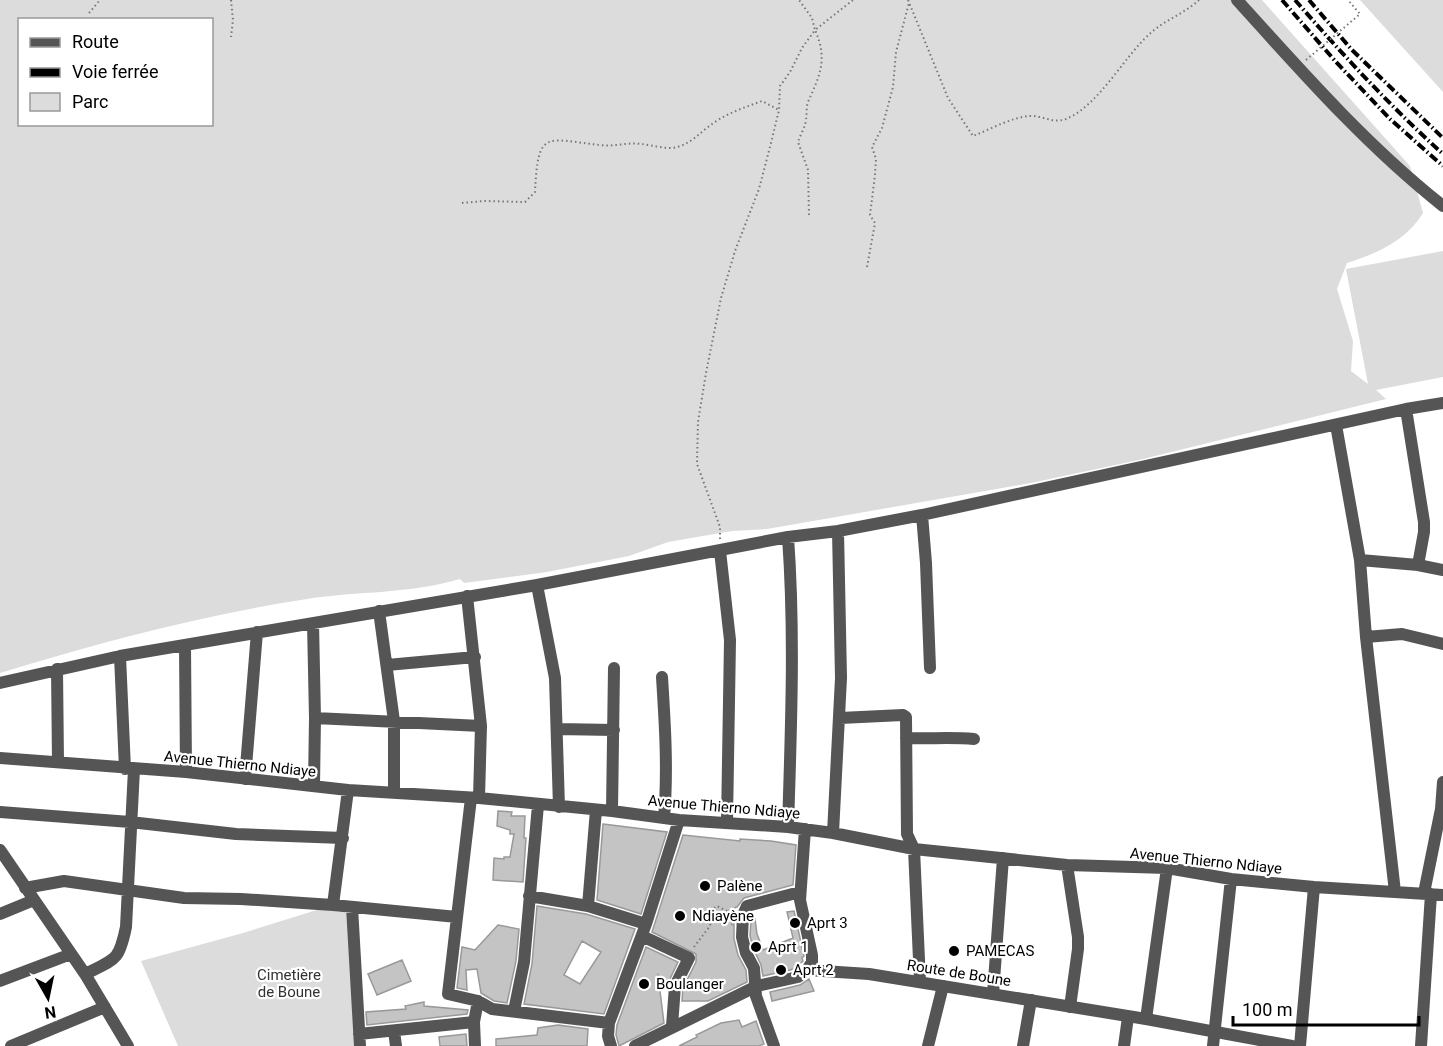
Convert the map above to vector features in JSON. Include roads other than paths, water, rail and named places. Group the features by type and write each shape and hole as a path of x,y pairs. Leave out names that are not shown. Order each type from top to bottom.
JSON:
{"street":[{"path":"1237,0 1314,85 1408,178 1443,206"},
{"path":"0,683 120,656 537,585 788,537 838,531 922,515 1406,409 1443,403"},
{"path":"1406,409 1424,522 1418,565"},
{"path":"1336,425 1360,560 1365,637 1395,892"},
{"path":"922,515 930,668"},
{"path":"832,833 840,718 838,531"},
{"path":"788,537 792,608 788,827"},
{"path":"720,551 730,640 727,822"},
{"path":"1360,560 1418,565 1443,570"},
{"path":"537,585 555,678 559,807"},
{"path":"467,596 481,726 475,798 447,991 450,996 478,1001 492,1009 609,1023"},
{"path":"379,611 394,721 394,792"},
{"path":"313,623 314,786"},
{"path":"245,779 257,632"},
{"path":"1365,637 1402,634 1443,644"},
{"path":"184,645 186,772"},
{"path":"85,974 112,961 119,954 126,927 130,769 120,656"},
{"path":"387,665 475,657"},
{"path":"612,811 614,668"},
{"path":"57,669 58,762"},
{"path":"662,677 666,761 664,818"},
{"path":"840,718 903,715 906,717 907,834 914,849 920,982"},
{"path":"315,718 481,726"},
{"path":"557,729 614,730"},
{"path":"906,738 974,739"},
{"name":"Avenue Thierno Ndiaye","path":"0,758 186,772 348,790 475,798 679,820 788,827 914,849 1067,865 1167,868 1231,879 1314,887 1432,894"},
{"path":"1421,1046 1443,782"},
{"path":"333,905 348,790"},
{"path":"514,1011 524,962 538,805"},
{"path":"588,906 596,810"},
{"path":"0,812 130,822 236,834 343,838"},
{"path":"611,1046 608,1036 609,1023 644,930 679,820"},
{"path":"805,829 800,900 812,955 812,962 807,970"},
{"path":"0,850 85,974 128,1046"},
{"path":"993,994 1003,858"},
{"path":"1067,865 1074,904 1078,949 1070,1007"},
{"path":"1146,1019 1167,868"},
{"path":"1213,1046 1231,879"},
{"path":"25,888 64,881 184,898 241,898 458,916"},
{"path":"1300,1046 1314,887"},
{"path":"774,1046 756,996 754,968 746,953 742,937 743,915 747,906 800,892"},
{"path":"529,896 588,906 644,930 689,958 675,986 672,1026"},
{"path":"0,914 34,900"},
{"path":"352,907 360,1040 394,1031 474,1022"},
{"path":"0,981 71,954"},
{"name":"Route de Boune","path":"635,1046 757,986 798,977 807,970 869,974 1146,1019 1292,1046"},
{"path":"928,1046 943,986"},
{"path":"1023,1046 1031,1000"},
{"path":"475,1046 474,1022 478,1001"},
{"path":"11,1046 105,1007"},
{"path":"1124,1046 1128,1017"},
{"path":"394,1031 396,1046"}],"railway":[{"path":"1282,0 1390,119 1443,166"},
{"path":"1295,0 1367,79 1443,154"},
{"path":"1309,0 1352,50 1443,138"}],"place":[{"name":"Palène","path":"705,886"},
{"name":"Ndiayène","path":"680,916"},
{"name":"Aprt 3","path":"795,923"},
{"name":"Aprt 1","path":"756,947"},
{"name":"PAMECAS","path":"954,951"},
{"name":"Aprt 2","path":"781,970"},
{"name":"Boulanger","path":"644,984"}],"park label":[{"name":"Cimetière de Boune","path":"289,984"}]}
